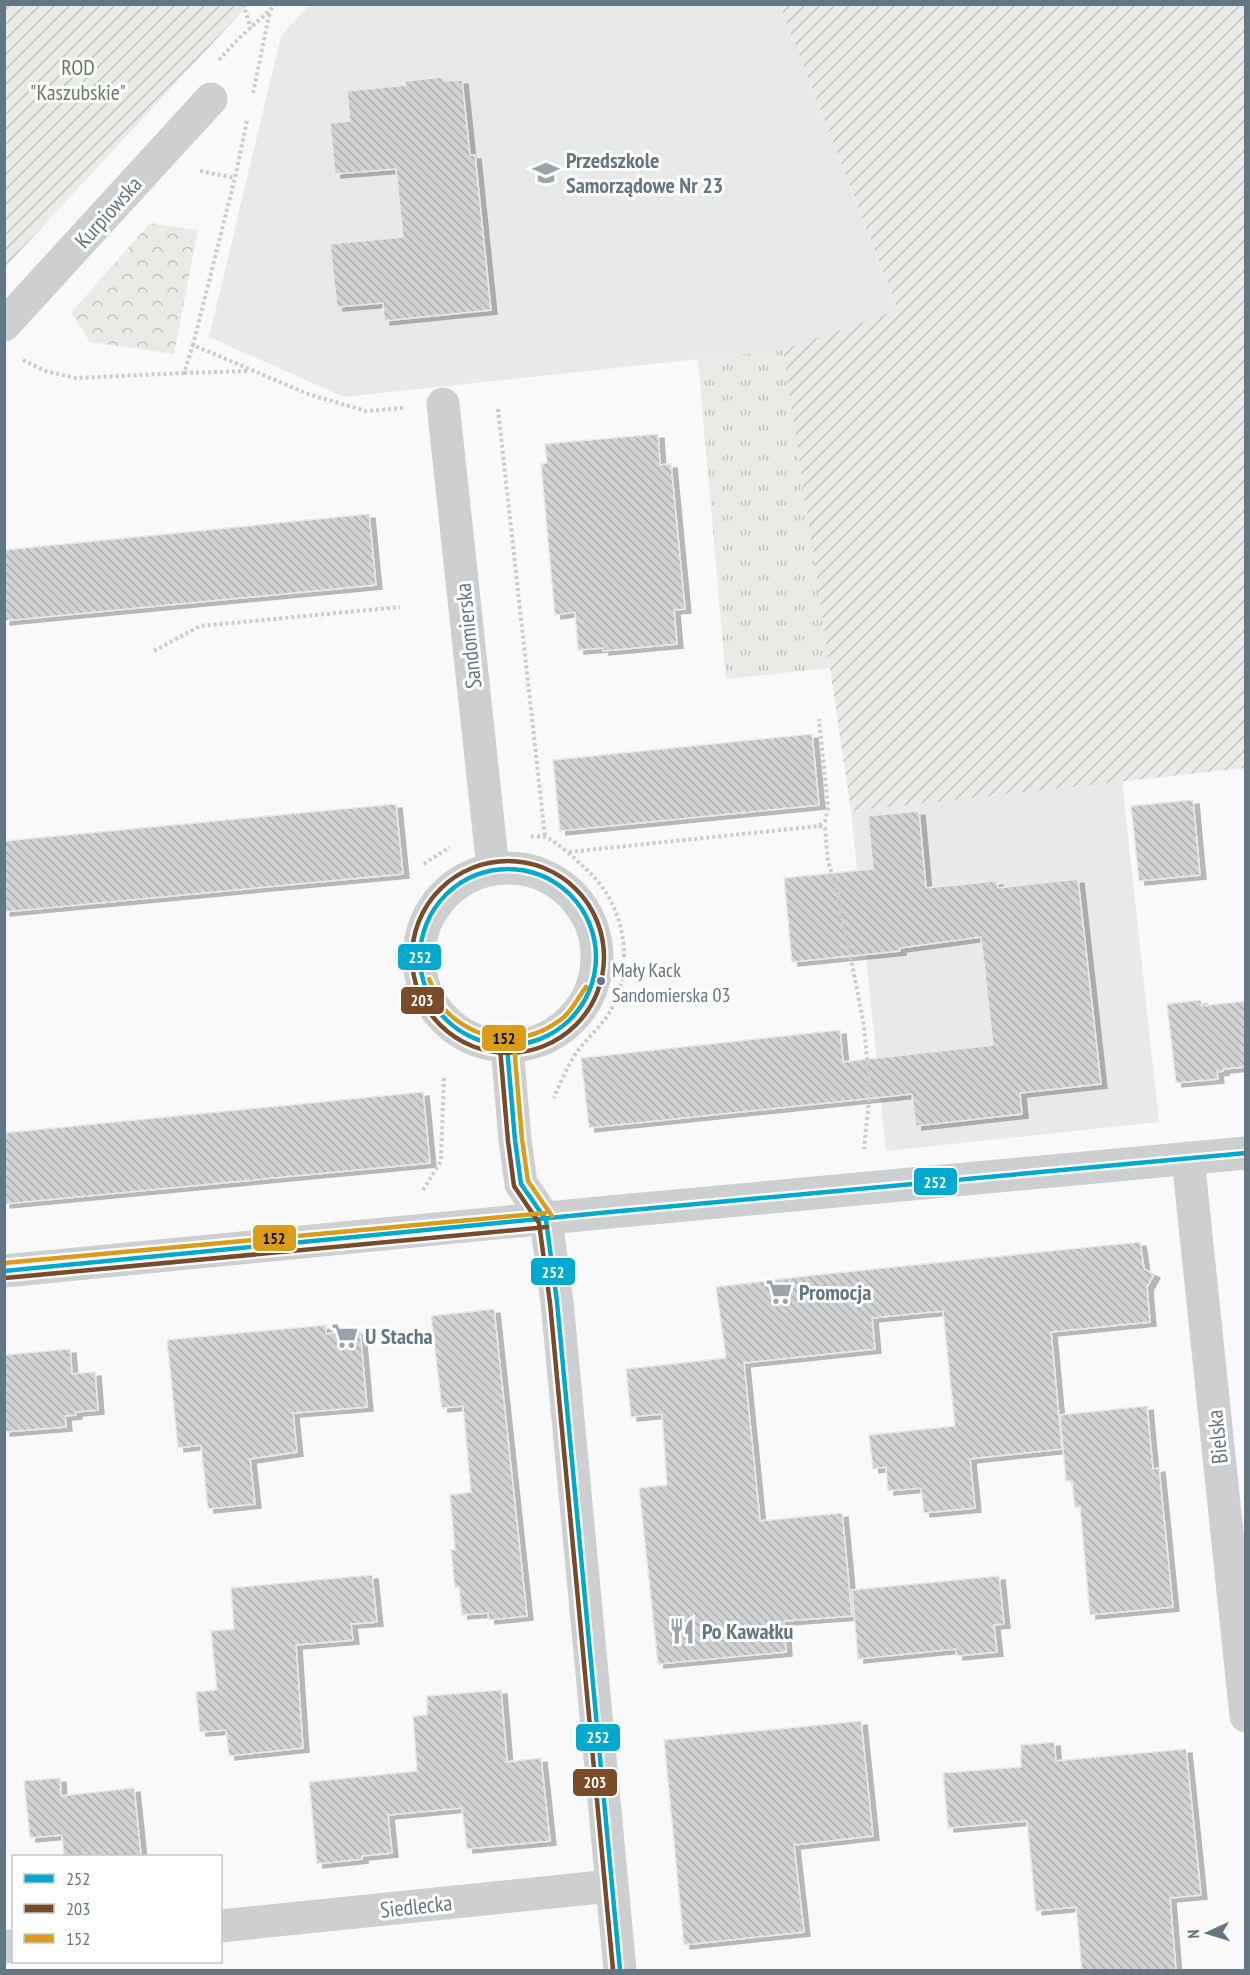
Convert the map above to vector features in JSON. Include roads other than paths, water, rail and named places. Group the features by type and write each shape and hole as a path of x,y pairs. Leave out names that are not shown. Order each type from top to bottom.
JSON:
{"street":[{"name":"Kurpiowska","path":"10,340 212,99"},
{"name":"Sandomierska","path":"443,404 494,869"},
{"path":"494,869 531,871 564,888 589,917 598,954 592,991 572,1021 542,1041 507,1047 469,1038 439,1015 422,982 419,948 429,915 445,893 467,878 494,869"},
{"path":"507,1047 521,1184 546,1220 558,1314 620,1971"},
{"path":"4,1271 1245,1153"},
{"name":"Bielska","path":"1188,1158 1245,1716"},
{"name":"Siedlecka","path":"222,1926 611,1886"}],"place":[{"name":"Przedszkole Samorządowe Nr 23","path":"546,173"},
{"name":"Mały Kack Sandomierska 03","path":"601,981"},
{"name":"Promocja","path":"779,1292"},
{"name":"U Stacha","path":"345,1336"},
{"name":"Po Kawałku","path":"682,1631"}],"park label":[{"name":"ROD \"Kaszubskie\"","path":"78,80"}]}
